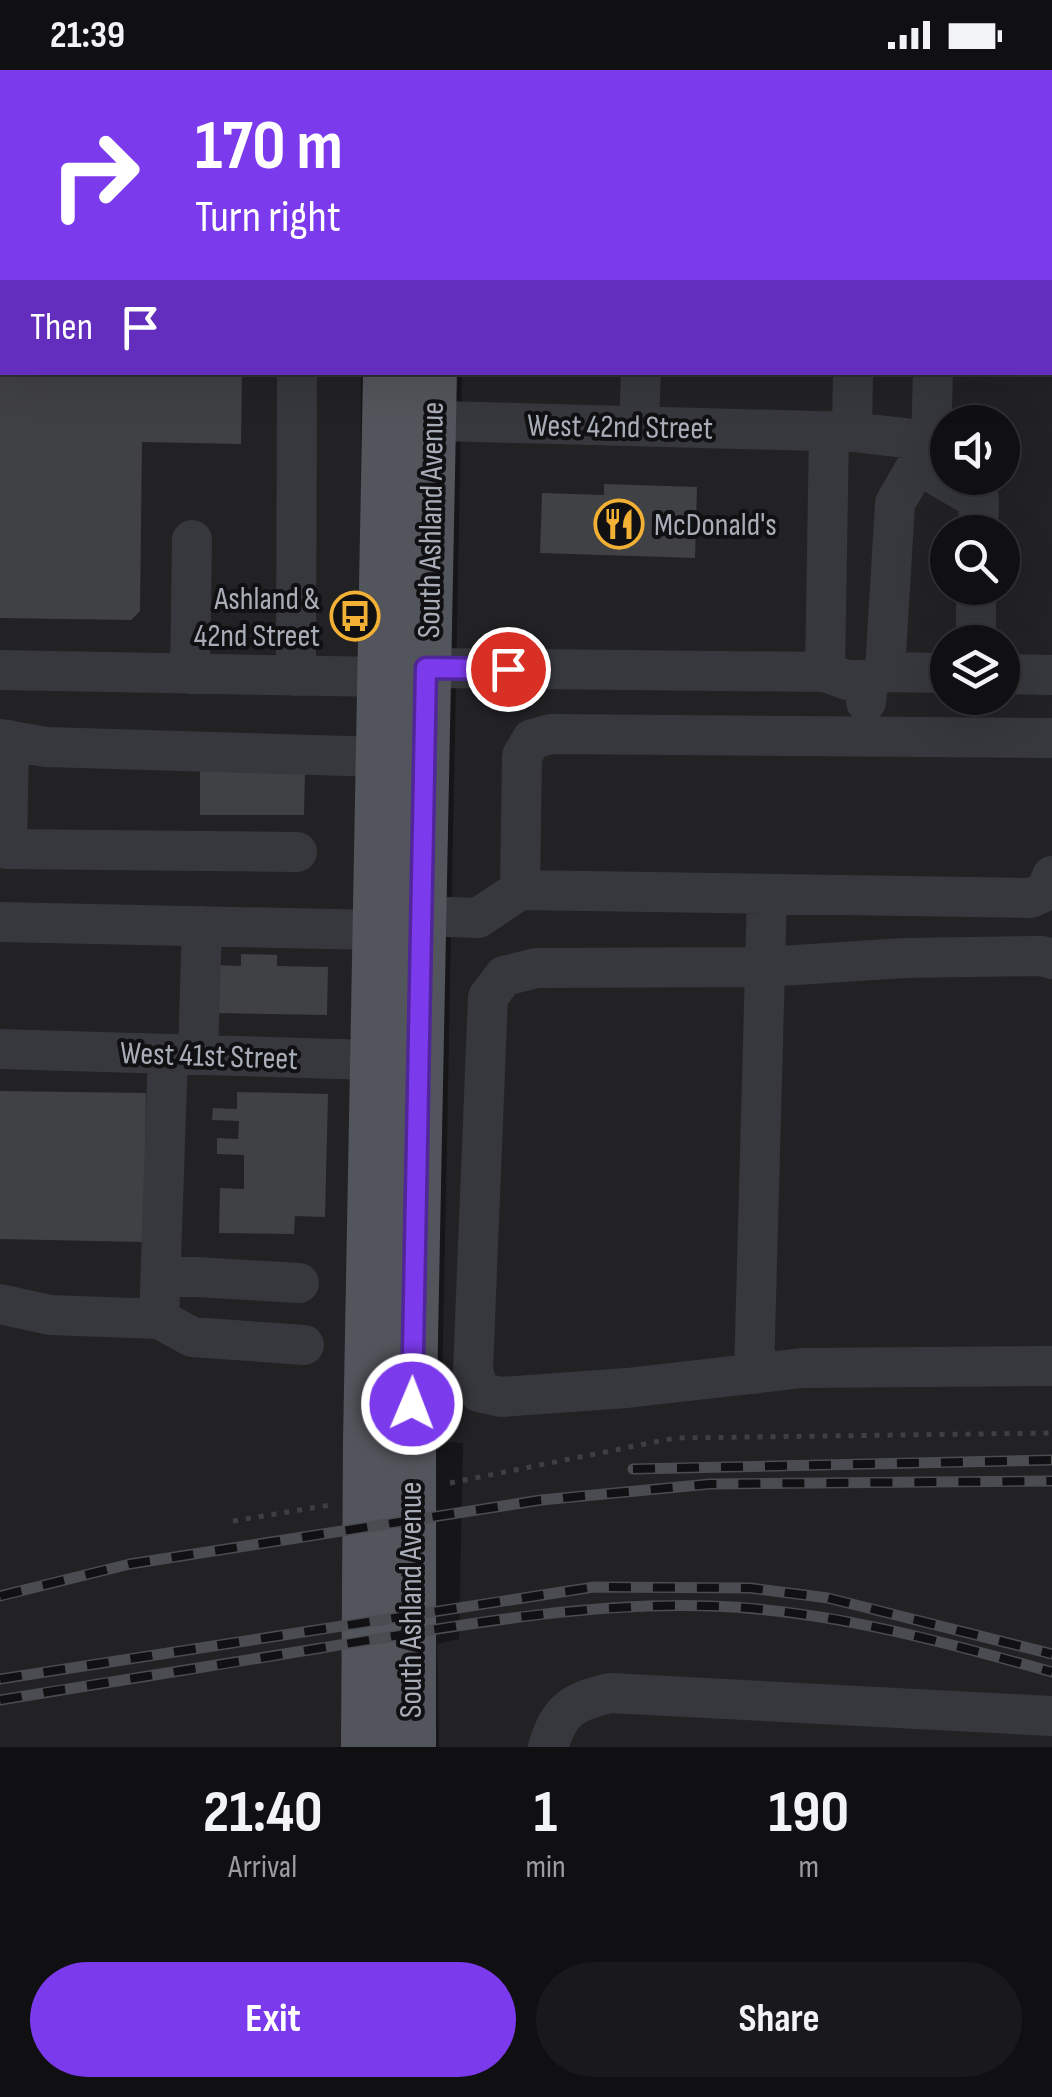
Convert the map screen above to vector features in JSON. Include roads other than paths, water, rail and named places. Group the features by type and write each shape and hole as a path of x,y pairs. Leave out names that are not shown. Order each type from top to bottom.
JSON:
{"main road":[{"name":"South Ashland Avenue","path":"366,1747 397,1060 410,396"},
{"name":"South Ashland Avenue","path":"400,923 381,757 404,672"},
{"name":"South Ashland Avenue","path":"397,1060 411,1442 410,1747"}],"street":[{"path":"296,676 298,375"},
{"path":"639,426 641,375"},
{"path":"825,672 841,431 853,375"},
{"path":"863,736 876,676 895,504 924,452 933,375"},
{"name":"West 42nd Street","path":"410,396 639,426 841,431 924,452"},
{"path":"924,452 979,500 979,515"},
{"path":"190,674 192,540"},
{"path":"0,670 296,676 404,672 825,672 847,680 930,674"},
{"path":"1020,674 1052,674"},
{"path":"520,890 522,756 532,739 551,734 1052,738"},
{"path":"297,852 7,849 4,740 46,748 381,757"},
{"path":"0,922 202,926 400,923 478,918 520,890 1032,898 1046,892 1052,876"},
{"path":"754,1374 767,894"},
{"path":"159,1319 183,1054 202,926"},
{"path":"1052,959 904,958 765,968 536,968 504,976 488,997 473,1370 479,1392 501,1397 627,1388 802,1368 1052,1366"},
{"name":"West 41st Street","path":"0,1049 397,1060"},
{"path":"161,1276 299,1283"},
{"path":"0,1304 50,1316 159,1319 192,1337 304,1345"},
{"path":"548,1747 556,1721 582,1700 610,1694 1052,1716"}],"railway":[{"path":"633,1469 1052,1460"},
{"path":"0,1596 130,1564 541,1500 710,1484 1052,1481"},
{"path":"0,1679 594,1587 750,1588 828,1598 1052,1654"},
{"path":"0,1700 467,1624 564,1612 662,1606 755,1609 841,1620 1052,1672"}],"place":[{"name":"McDonald's","path":"619,524"},
{"name":"Ashland & 42nd Street","path":"355,616"}]}
